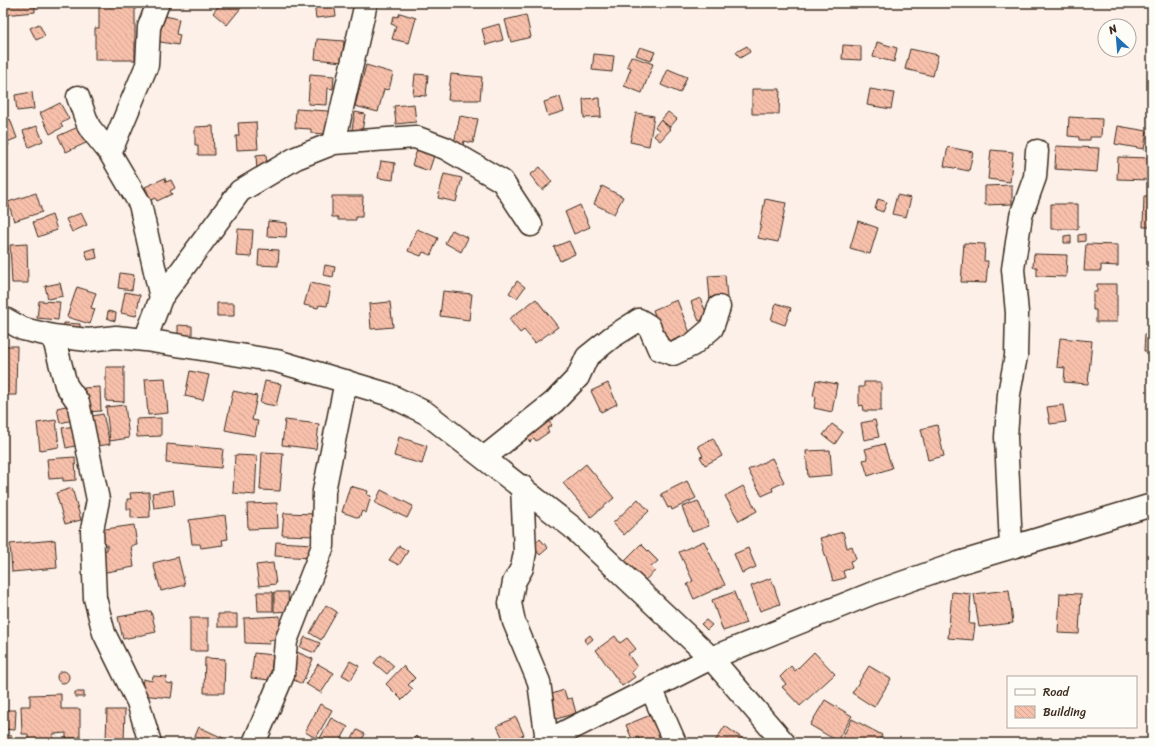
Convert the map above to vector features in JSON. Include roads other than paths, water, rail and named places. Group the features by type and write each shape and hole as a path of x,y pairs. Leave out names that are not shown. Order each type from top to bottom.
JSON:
{"street":[{"path":"110,153 148,64 150,27 158,3"},
{"path":"334,143 366,3"},
{"path":"78,97 90,127 110,153 140,204 161,298"},
{"path":"145,340 161,298 240,191 296,158 334,143 415,136 445,148 502,182 531,225"},
{"path":"1011,548 1006,438 1009,394 1016,356 1017,313 1014,269 1021,216 1035,177 1037,150"},
{"path":"485,457 554,402 578,377 587,357 612,337 639,320 649,326 659,349 673,354 692,345 712,328 719,307"},
{"path":"3,318 23,329 53,336 88,340 116,337 145,340 277,361 387,394 426,414 485,457 572,527 711,658 784,743"},
{"path":"53,336 66,385 78,402 98,500 92,530 95,598 104,633 138,702 150,743"},
{"path":"254,743 283,675 286,640 323,546 324,491 346,381"},
{"path":"522,486 525,552 522,568 514,582 510,603 514,622 539,682 545,742 711,658 873,593 1011,548 1152,505"},
{"path":"651,688 675,743"}]}
